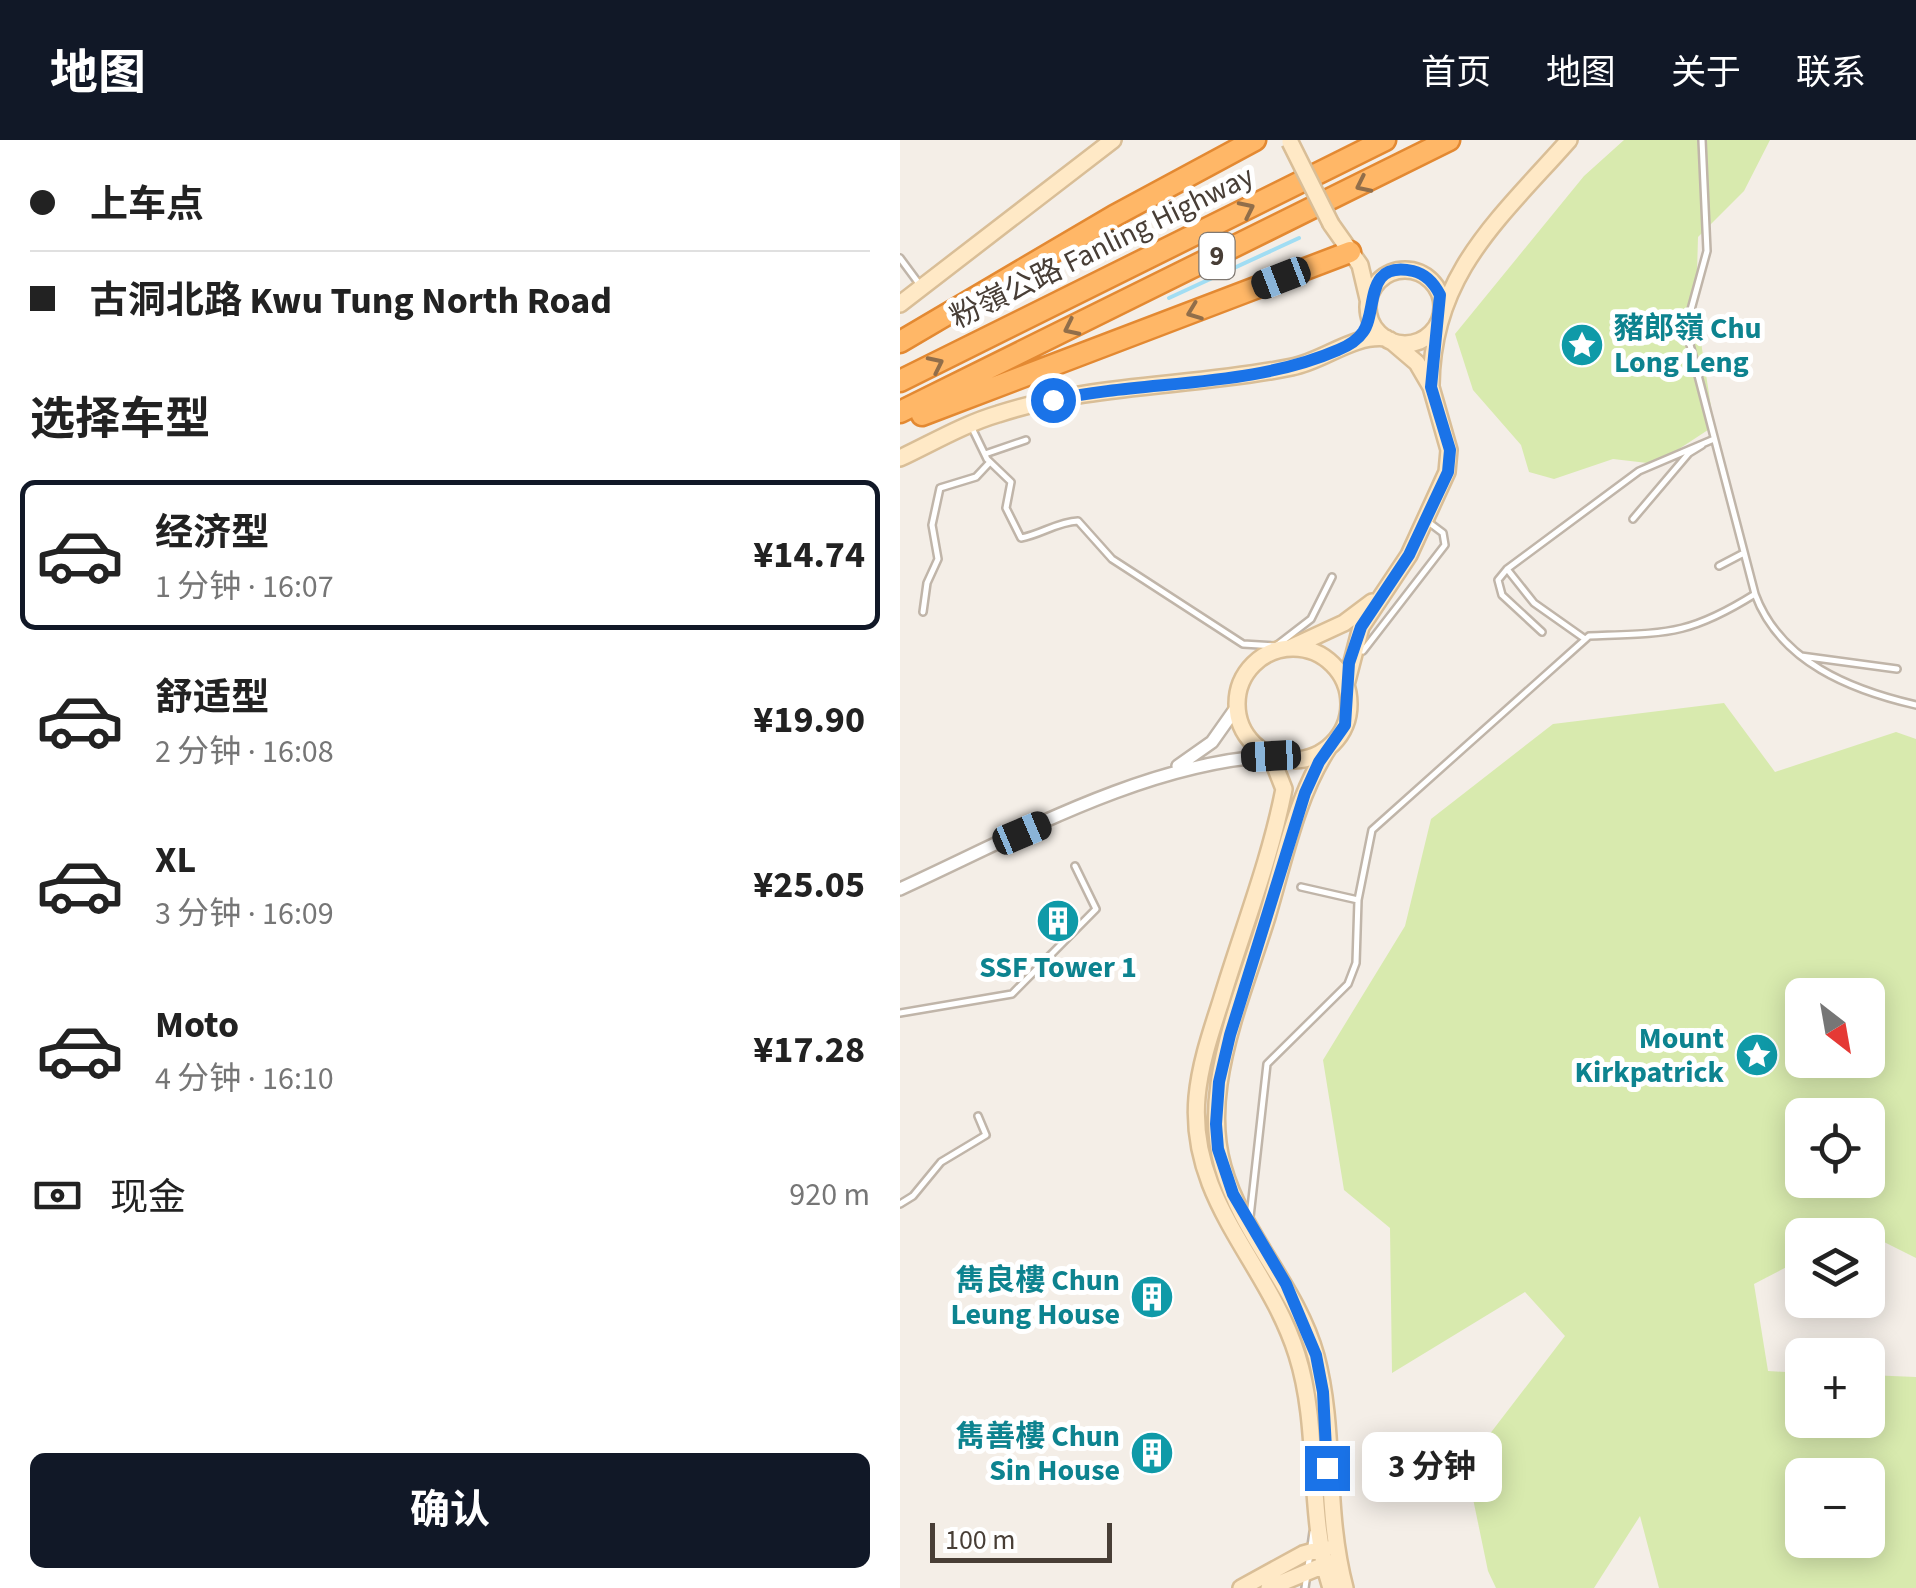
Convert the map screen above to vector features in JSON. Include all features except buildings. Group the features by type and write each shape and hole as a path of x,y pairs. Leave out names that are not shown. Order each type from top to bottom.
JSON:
{"highway":[{"path":"1203,168 1244,140"},
{"path":"900,342 1255,140"},
{"name":"粉嶺公路 Fanling Highway","path":"900,381 1385,140"},
{"name":"粉嶺公路 Fanling Highway","path":"900,412 1449,140"},
{"path":"900,424 1350,252"}],"main road":[{"path":"900,304 1114,140"},
{"path":"900,458 971,425 1028,406 1144,386 1295,367 1367,338 1401,344 1424,338 1434,330 1463,261 1567,142"},
{"path":"1293,143 1331,224 1364,275 1369,307 1388,339 1417,363 1431,387 1450,450 1444,484 1427,521 1375,600 1354,646 1346,685 1349,712 1305,793 1219,1082 1216,1124 1221,1160 1233,1194 1286,1284 1316,1355 1323,1392 1331,1588"},
{"path":"1350,252 1363,263 1420,274 1433,274 1463,261"},
{"path":"1342,348 1364,331 1380,280 1402,270"},
{"path":"1420,274 1434,284 1442,307 1431,387"},
{"path":"1345,1588 1330,1552 1298,1356 1272,1298 1218,1209 1197,1144 1201,1070 1284,789 1271,756 1246,736 1236,708 1238,688 1254,662 1344,623 1375,600"},
{"path":"1291,647 1320,654 1346,685"},
{"path":"1271,756 1302,760 1329,747"},
{"path":"1241,1588 1302,1554 1330,1552"},
{"path":"1269,1588 1330,1552"}],"street":[{"path":"900,889 1166,774 1201,752 1236,708"},
{"path":"1166,774 1226,760 1271,756"}],"lane":[{"path":"1702,140 1708,251 1689,317 1688,337 1755,594 1767,620 1798,656 1861,692 1916,705"},
{"path":"900,258 922,288"},
{"path":"971,425 990,462 1011,482 1006,508 1022,538 1041,534 1060,522 1078,521 1112,560 1243,644 1276,646 1311,619 1332,577"},
{"path":"1633,519 1689,453 1714,439"},
{"path":"1542,632 1498,588 1507,569 1640,472 1714,439"},
{"path":"985,454 1026,440"},
{"path":"922,612 938,559 932,525 940,488 976,477 990,462"},
{"path":"1362,650 1446,545 1443,533 1427,521"},
{"path":"1719,566 1742,554"},
{"path":"1507,569 1534,603 1585,640"},
{"path":"1305,1588 1309,1539 1324,1508 1332,1431 1324,1380 1293,1286 1250,1213 1267,1064 1348,984 1356,963 1358,900 1372,830 1585,640 1668,633 1708,623 1755,594"},
{"path":"1527,633 1534,625"},
{"path":"1798,656 1897,669"},
{"path":"900,1013 1012,994 1096,908 1075,866"},
{"path":"1301,887 1358,900"},
{"path":"900,1204 913,1196 942,1162 986,1135 978,1116"}],"green space":[{"path":"1624,140 1770,140 1744,191 1698,237 1696,310 1714,426 1656,464 1613,459 1554,479 1529,472 1521,445 1473,390 1455,334 1584,176"},
{"path":"1724,703 1775,772 1896,732 1916,739 1916,1258 1885,1242 1885,1218 1785,1218 1785,1268 1754,1284 1768,1371 1785,1372 1785,1438 1885,1438 1885,1376 1916,1377 1916,1588 1659,1588 1640,1516 1594,1588 1496,1588 1488,1571 1466,1465 1565,1336 1525,1292 1392,1373 1390,1228 1344,1190 1323,1060 1405,926 1431,819 1553,724"}],"waterway":[{"path":"1169,298 1299,238"}],"place":[{"name":"豬郎嶺 Chu Long Leng","path":"1582,345"},
{"name":"SSF Tower 1","path":"1058,921"},
{"name":"Mount Kirkpatrick","path":"1757,1055"},
{"name":"雋良樓 Chun Leung House","path":"1152,1297"},
{"name":"雋善樓 Chun Sin House","path":"1152,1453"}],"route":[{"path":"1053,400 1295,367 1356,341 1368,324 1372,290 1390,273 1414,271 1434,284 1440,295 1442,307 1434,340 1431,387 1450,450 1448,472 1432,514 1409,555 1375,600 1354,646 1346,685 1349,712 1305,793 1230,1035 1216,1105 1218,1149 1233,1194 1286,1284 1316,1355 1323,1392 1327,1468"}]}
